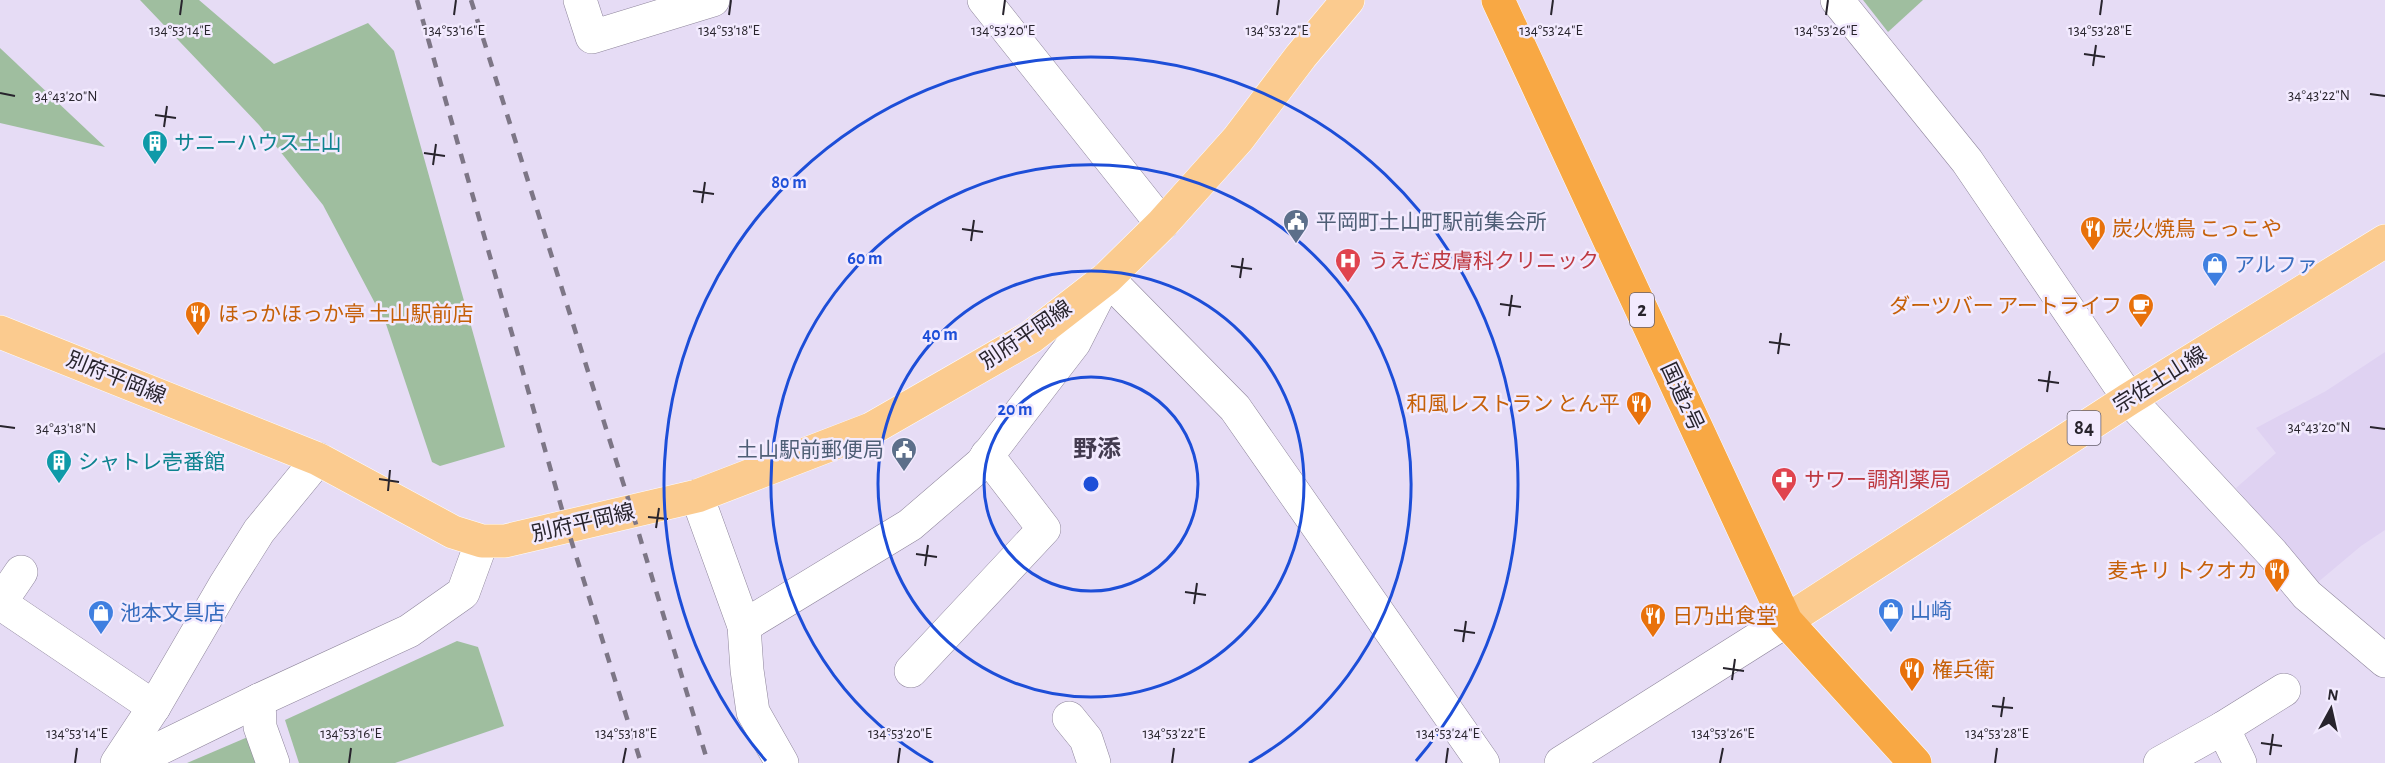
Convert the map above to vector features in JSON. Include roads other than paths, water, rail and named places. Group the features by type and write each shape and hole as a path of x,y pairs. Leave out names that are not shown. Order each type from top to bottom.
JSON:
{"highway":[{"name":"国道2号","path":"1498,0 1786,621 1915,763"}],"main road":[{"name":"別府平岡線","path":"0,332 318,459 453,532 482,542 505,540 697,496 871,429 1031,337 1107,278 1162,224 1238,139 1301,56 1348,0"},
{"name":"宗佐土山線","path":"1786,621 2129,399 2385,241"}],"street":[{"path":"580,0 592,37 713,0"},
{"path":"984,0 1162,224"},
{"path":"1837,0 1967,161 2129,399 2272,553 2307,595 2385,661"},
{"path":"744,626 910,525 981,464 1074,343 1107,278 1235,408 1483,763"},
{"path":"911,671 1044,529 987,455"},
{"path":"117,763 154,707 259,531 318,459"},
{"path":"697,496 744,626 753,712 782,763"},
{"path":"130,763 409,631 463,593 482,542"},
{"path":"21,572 0,603 154,707"},
{"path":"1561,763 1786,621"},
{"path":"2160,763 2284,690"},
{"path":"259,700 260,727 273,763"},
{"path":"1069,718 1086,740 1094,763"},
{"path":"2223,728 2240,763"}],"railway":[{"path":"417,0 567,527 641,763"},
{"path":"471,0 632,511 708,763"}],"place":[{"name":"サニーハウス土山","path":"155,166"},
{"name":"平岡町土山町駅前集会所","path":"1296,245"},
{"name":"炭火焼鳥 こっこや","path":"2093,252"},
{"name":"うえだ皮膚科クリニック","path":"1348,284"},
{"name":"アルファ","path":"2215,288"},
{"name":"ダーツバー アートライフ","path":"2141,329"},
{"name":"ほっかほっか亭 土山駅前店","path":"198,337"},
{"name":"和風レストラン とん平","path":"1639,427"},
{"name":"土山駅前郵便局","path":"904,473"},
{"name":"シャトレ壱番館","path":"59,485"},
{"name":"サワー調剤薬局","path":"1784,503"},
{"name":"麦キリ トクオカ","path":"2277,594"},
{"name":"山崎","path":"1891,634"},
{"name":"池本文具店","path":"101,636"},
{"name":"日乃出食堂","path":"1653,639"},
{"name":"権兵衛","path":"1912,693"}],"district":[{"name":"野添","path":"1097,450"}]}
